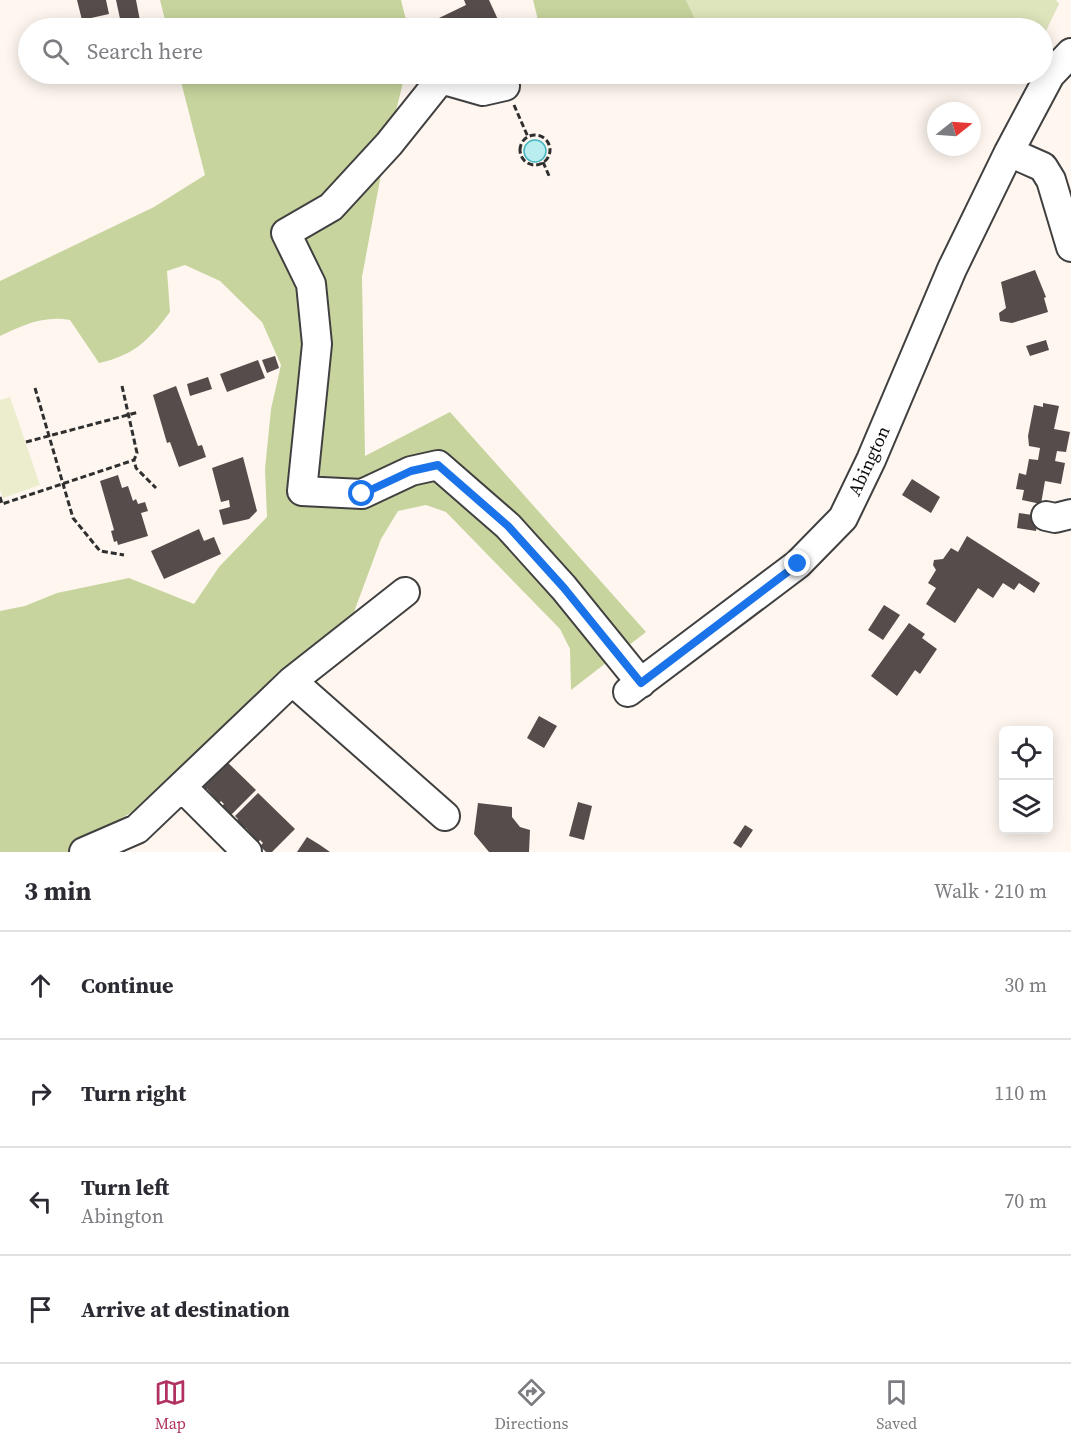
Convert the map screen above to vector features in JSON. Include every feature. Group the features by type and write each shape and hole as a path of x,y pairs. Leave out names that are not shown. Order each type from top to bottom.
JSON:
{"street":[{"name":"Abington","path":"1053,72 1071,53"},
{"name":"Abington","path":"437,84 389,144 331,207 286,233 311,284 317,344 302,491 362,494 411,471 438,465 508,526 564,588 635,688 798,564 843,518 952,269 1045,84"},
{"name":"Abington","path":"458,84 483,91 506,86"},
{"path":"1009,152 1043,167 1052,180 1071,247"},
{"path":"84,852 137,829 292,681 405,592"},
{"path":"292,681 445,816"},
{"path":"182,787 247,852"}],"path":[{"path":"506,86 528,136"},
{"path":"528,136 543,137 549,145 549,154 543,162 529,164 522,158 521,144 528,136"},
{"path":"543,162 550,178"},
{"path":"122,386 137,453 134,460 136,468 156,488"},
{"path":"35,388 73,518 100,551 124,555"},
{"path":"26,442 139,412"},
{"path":"0,497 2,504 134,460"}],"green space":[{"path":"160,0 401,0 406,18 164,18"},
{"path":"533,0 686,0 695,18 538,18"},
{"path":"686,0 1056,0 1059,4 1052,18 695,18"},
{"path":"182,84 403,84 382,169 362,277 365,456 450,412 646,632 571,690 570,649 560,629 446,512 426,505 398,511 381,539 354,612 230,734 153,799 85,841 76,852 0,852 0,611 25,606 57,593 129,578 194,604 219,567 267,517 265,469 271,409 281,365 262,322 220,281 185,265 167,271 170,312 155,331 132,351 99,363 70,320 42,320 0,336 0,281 154,207 205,175"},
{"path":"10,397 40,485 3,498 0,490 0,400"}],"water":[{"path":"535,140 543,143 546,151 543,159 535,162 527,159 524,151 527,143"}],"building":[{"path":"77,0 106,0 109,14 82,18"},
{"path":"116,0 136,0 139,18 120,18"},
{"path":"464,0 489,0 497,18 439,18 466,5"},
{"path":"1035,270 1046,297 1044,298 1048,312 1012,323 1000,321 999,313 1006,308 1001,282"},
{"path":"1046,340 1049,350 1030,356 1026,346"},
{"path":"275,356 279,368 267,373 262,360"},
{"path":"258,360 265,378 227,392 220,374"},
{"path":"208,377 212,389 190,396 187,384"},
{"path":"176,386 198,446 202,445 206,457 179,467 170,442 167,443 153,395"},
{"path":"1043,403 1059,406 1054,429 1070,432 1066,452 1057,451 1055,461 1065,463 1061,484 1045,481 1041,504 1022,500 1024,490 1016,489 1019,473 1026,475 1029,459 1038,460 1040,448 1029,446 1028,436 1034,405 1043,407"},
{"path":"243,457 257,511 249,519 223,525 219,510 230,507 229,500 221,502 212,468"},
{"path":"118,475 122,488 128,486 133,501 136,499 138,504 145,502 148,511 141,513 148,536 118,545 117,541 114,542 111,531 114,530 100,481"},
{"path":"912,479 940,497 931,513 902,495"},
{"path":"1019,513 1039,516 1036,531 1017,528"},
{"path":"199,529 204,541 214,537 221,554 164,579 151,551"},
{"path":"967,536 1040,583 1034,593 1019,583 1014,590 1003,583 993,598 978,588 955,623 926,604 936,588 928,583 936,570 933,565 934,560 943,559 951,548 958,552"},
{"path":"884,605 900,615 883,640 868,630"},
{"path":"909,623 925,634 922,638 937,649 920,674 915,670 897,696 871,676"},
{"path":"539,716 557,726 544,748 527,738"},
{"path":"219,754 256,790 230,816 221,807 224,804 221,801 219,803 207,789 197,782"},
{"path":"258,793 295,829 272,852 266,852 260,846 263,843 260,840 258,843 246,828 245,830 236,821 238,819 235,816"},
{"path":"578,802 592,806 584,840 569,836"},
{"path":"478,803 512,807 512,817 520,827 530,830 529,852 489,852 474,834"},
{"path":"745,825 753,830 741,848 733,843"},
{"path":"307,837 320,845 330,852 297,852"}],"route":[{"path":"362,494 411,471 438,465 508,526 564,588 641,683 798,564"}]}
